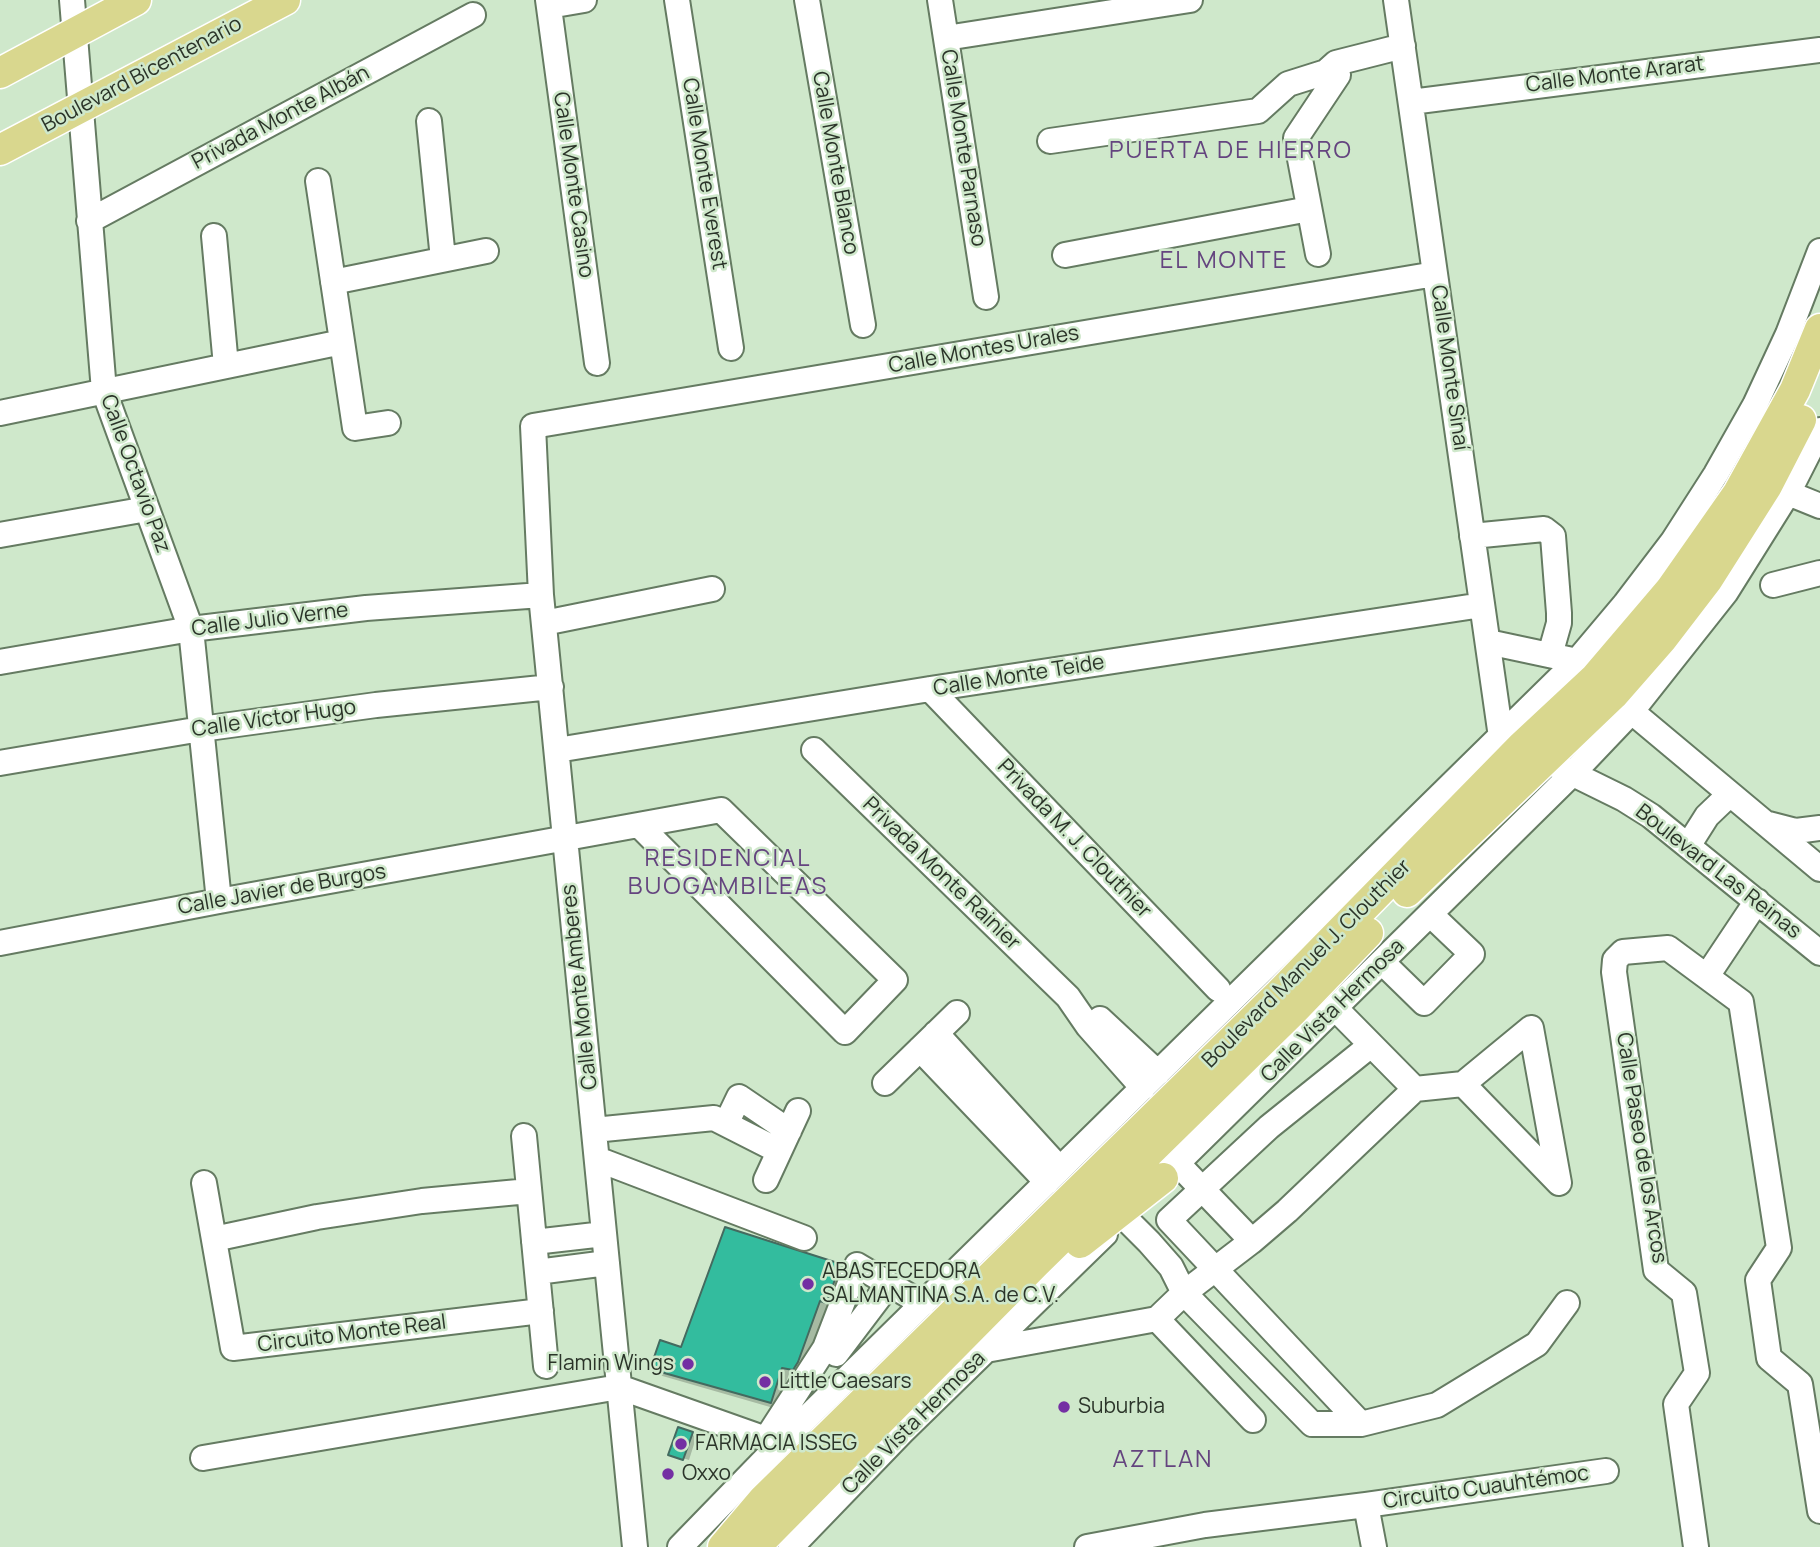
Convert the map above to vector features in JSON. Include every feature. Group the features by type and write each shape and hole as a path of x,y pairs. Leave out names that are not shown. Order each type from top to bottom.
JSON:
{"main road":[{"path":"0,73 136,0"},
{"name":"Boulevard Bicentenario","path":"0,150 285,0"},
{"name":"Boulevard Manuel J. Clouthier","path":"1604,686 1738,494 1795,390 1820,329"},
{"name":"Boulevard Manuel J. Clouthier","path":"723,1547 763,1500 1279,995 1604,686 1662,639 1708,579 1767,486 1820,381"},
{"name":"Boulevard Manuel J. Clouthier","path":"755,1547 1015,1285 1292,1012 1535,754"},
{"path":"1015,1285 1082,1241 1170,1171"}],"street":[{"name":"Calle Octavio Paz","path":"72,0 104,391 191,629 219,901"},
{"path":"548,3 584,0"},
{"name":"Calle Monte Everest","path":"677,0 731,348"},
{"name":"Calle Monte Blanco","path":"807,0 863,326"},
{"name":"Calle Monte Parnaso","path":"940,0 986,297"},
{"path":"946,38 1093,8 1190,0"},
{"name":"Calle Monte Sinaí","path":"1396,0 1488,642 1535,754"},
{"name":"Calle Monte Casino","path":"548,3 597,363"},
{"name":"Privada Monte Albán","path":"89,221 473,15"},
{"name":"Calle Monte Ararat","path":"1410,102 1820,50"},
{"path":"1050,141 1258,111 1288,84 1404,52"},
{"path":"1318,254 1296,138 1333,70"},
{"path":"429,121 443,259"},
{"path":"318,181 355,428 388,423"},
{"path":"1065,255 1309,209"},
{"path":"214,236 226,366"},
{"path":"333,282 486,251"},
{"path":"1604,686 1625,604 1673,541 1716,474 1755,405 1788,334 1820,251"},
{"name":"Calle Montes Urales","path":"533,426 1435,274"},
{"path":"0,413 342,342"},
{"name":"Calle Monte Amberes","path":"533,426 541,594 635,1547"},
{"name":"Calle Vista Hermosa","path":"791,1547 902,1432 1430,914 1535,754 1604,686 1726,592 1788,493 1820,430"},
{"path":"1788,493 1820,506"},
{"path":"0,535 147,509"},
{"path":"1472,536 1544,529 1553,536 1559,623 1550,655"},
{"path":"1773,585 1820,573"},
{"path":"544,623 712,589"},
{"name":"Calle Julio Verne","path":"0,662 191,629 366,608 541,594"},
{"name":"Calle Monte Teide","path":"556,750 930,689 1482,605"},
{"path":"1488,642 1550,655 1604,686 1820,869"},
{"name":"Calle Víctor Hugo","path":"0,763 201,729 376,705 551,687"},
{"name":"Privada M. J. Clouthier","path":"930,689 1218,989"},
{"name":"Privada Monte Rainier","path":"814,750 1068,997 1088,1026 1150,1081"},
{"path":"680,1547 773,1441 858,1367 1150,1081 1535,754"},
{"name":"Boulevard Las Reinas","path":"1535,754 1624,799 1651,816 1820,953"},
{"path":"1688,846 1707,816 1730,794"},
{"name":"Calle Javier de Burgos","path":"0,943 219,901 721,810 895,980 845,1032 639,825"},
{"path":"1765,823 1796,831 1820,828"},
{"path":"1706,976 1757,901"},
{"path":"1382,962 1424,1003 1472,954 1430,914"},
{"name":"Calle Paseo de los Arcos","path":"1696,1547 1676,1404 1697,1373 1684,1293 1656,1270 1614,972 1615,960 1623,952 1668,948 1741,1002 1779,1248 1758,1280 1769,1358 1800,1384 1820,1511"},
{"path":"1335,1008 1415,1089"},
{"path":"885,1083 957,1013"},
{"path":"986,1350 1157,1319 1184,1293 1287,1211 1415,1089 1463,1084 1531,1028 1559,1183 1463,1084"},
{"path":"928,1041 1054,1176"},
{"path":"1361,1424 1169,1220 1269,1127 1371,1045"},
{"path":"594,1130 715,1118 726,1124 739,1097 789,1131 766,1180"},
{"path":"524,1136 546,1366"},
{"path":"597,1159 804,1238"},
{"path":"1170,1171 1202,1189 1252,1241"},
{"name":"Circuito Monte Real","path":"204,1182 233,1348 541,1311"},
{"path":"214,1238 422,1201 529,1191"},
{"path":"1123,1216 1171,1267 1184,1293 1312,1424 1361,1424 1437,1405 1538,1344 1567,1303"},
{"path":"534,1242 604,1234"},
{"path":"537,1272 607,1263"},
{"path":"831,1351 857,1265 923,1304"},
{"path":"773,1441 831,1351 889,1284"},
{"path":"1157,1319 1253,1420"},
{"path":"831,1351 858,1367"},
{"path":"203,1458 619,1387 773,1441"},
{"name":"Circuito Cuauhtémoc","path":"1087,1547 1205,1525 1606,1471"},
{"name":"Circuito Cuauhtémoc","path":"1366,1505 1374,1547"}],"building":[{"path":"725,1227 841,1264 826,1303 820,1301 798,1362 793,1370 782,1368 771,1403 650,1369 660,1340 681,1347"},
{"name":"FARMACIA ISSEG","path":"678,1427 693,1432 683,1460 668,1455"}],"place":[{"name":"ABASTECEDORA SALMANTINA S.A. de C.V.","path":"808,1284"},
{"name":"Flamin Wings","path":"688,1364"},
{"name":"Little Caesars","path":"765,1382"},
{"name":"Suburbia","path":"1064,1407"},
{"name":"FARMACIA ISSEG","path":"681,1444"},
{"name":"Oxxo","path":"668,1474"}],"district":[{"name":"PUERTA DE HIERRO","path":"1231,151"},
{"name":"EL MONTE","path":"1224,261"},
{"name":"RESIDENCIAL BUOGAMBILEAS","path":"728,873"},
{"name":"AZTLAN","path":"1163,1460"}]}
